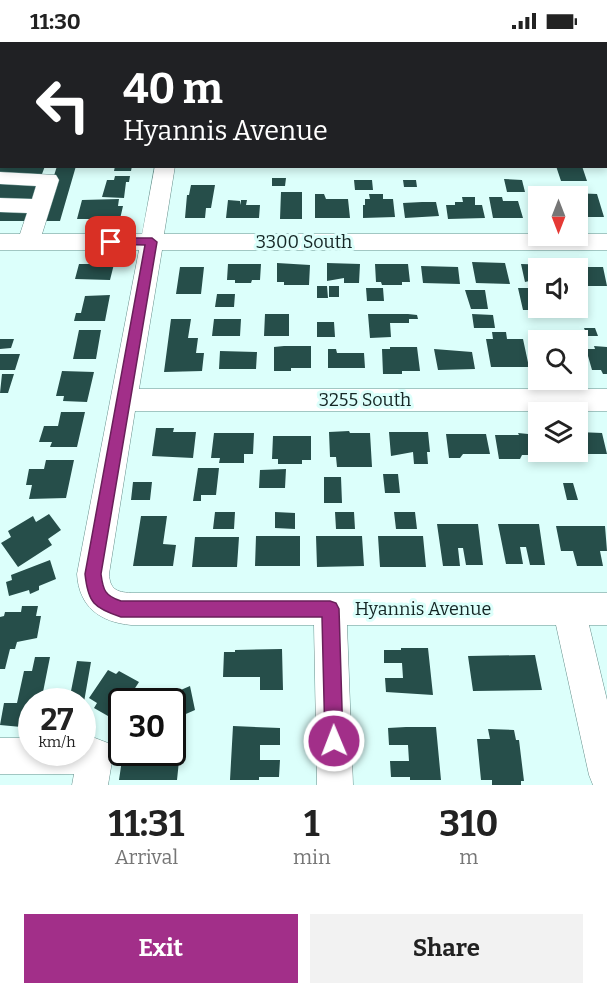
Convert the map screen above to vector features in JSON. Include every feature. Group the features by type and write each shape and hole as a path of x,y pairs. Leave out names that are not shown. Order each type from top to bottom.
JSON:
{"street":[{"path":"124,400 165,168"},
{"path":"0,178 49,180 29,242"},
{"path":"0,206 40,206"},
{"name":"3300 South","path":"0,242 607,242"},
{"name":"3255 South","path":"124,400 607,400"},
{"name":"Hyannis Avenue","path":"124,400 93,574 93,586 98,597 112,607 121,609 607,609"},
{"path":"330,609 335,785"},
{"path":"569,609 607,775"},
{"path":"0,756 92,771"}],"building":[{"path":"0,168 44,168 42,174 0,174"},
{"path":"56,168 75,168 60,221 40,221"},
{"path":"115,168 132,168 131,171 114,171"},
{"path":"557,168 583,168 587,181 561,181"},
{"path":"115,176 130,176 129,182 126,182 124,198 102,197 107,180 114,180"},
{"path":"272,178 286,178 285,186 272,186"},
{"path":"504,179 522,180 525,192 507,192"},
{"path":"354,180 372,180 373,190 355,190"},
{"path":"403,180 416,180 417,187 404,187"},
{"path":"0,181 39,181 33,200 0,200"},
{"path":"191,185 215,185 211,208 206,208 205,218 185,218 187,195 189,195"},
{"path":"281,192 302,192 302,219 280,219"},
{"path":"315,194 324,194 326,199 348,199 350,218 315,218"},
{"path":"369,194 383,194 383,199 393,199 395,217 363,218 363,205 365,205 365,199 370,199"},
{"path":"588,194 597,194 604,217 588,217"},
{"path":"462,197 475,197 475,205 482,205 485,218 448,219 446,205 463,202"},
{"path":"489,197 502,197 503,201 518,201 523,218 493,218"},
{"path":"119,199 118,206 123,206 120,219 91,222 91,219 77,219 82,200"},
{"path":"228,200 240,201 241,205 241,200 247,200 246,205 260,205 259,218 226,218"},
{"path":"436,202 439,216 405,218 403,203"},
{"path":"0,208 31,208 26,221 0,221"},
{"path":"472,262 505,263 510,284 476,283"},
{"path":"277,263 310,265 309,285 284,285 284,282 277,282"},
{"path":"327,263 360,264 359,283 344,283 344,278 327,281"},
{"path":"79,264 114,264 110,280 75,279"},
{"path":"228,264 261,264 260,280 252,280 251,283 235,283 235,280 227,280"},
{"path":"375,264 408,264 410,282 402,282 402,285 382,285 381,282 376,282"},
{"path":"521,264 528,264 528,281 525,282"},
{"path":"421,266 458,267 460,284 423,283"},
{"path":"180,267 204,267 201,294 176,294"},
{"path":"588,267 603,267 607,286 588,286"},
{"path":"317,286 327,286 328,298 317,298"},
{"path":"329,286 339,286 339,297 329,297"},
{"path":"366,288 383,288 384,301 367,301"},
{"path":"518,288 528,288 528,310 523,310"},
{"path":"465,290 485,290 488,309 471,309"},
{"path":"217,294 235,294 234,307 215,307"},
{"path":"110,295 105,321 74,321 76,313 81,313 85,296"},
{"path":"265,314 289,314 289,336 264,336"},
{"path":"368,314 408,314 417,315 418,319 409,319 409,323 390,323 391,337 370,338"},
{"path":"472,314 493,315 495,328 474,328"},
{"path":"171,319 191,319 188,338 198,338 196,353 204,353 202,371 164,372"},
{"path":"214,319 241,319 240,336 212,336"},
{"path":"317,322 334,322 335,337 317,337"},
{"path":"584,328 595,328 598,336 588,336 588,330"},
{"path":"79,330 101,330 96,359 73,359"},
{"path":"492,332 506,332 507,339 523,339 528,367 491,367 486,339 493,339"},
{"path":"0,339 14,339 11,348 0,349"},
{"path":"311,346 311,368 274,371 274,347"},
{"path":"594,346 607,347 607,374 603,374 601,370 592,370 588,349 595,349"},
{"path":"390,347 417,347 420,371 383,374 382,349 390,349"},
{"path":"328,349 336,349 337,353 364,353 365,368 328,368"},
{"path":"434,349 472,352 475,369 438,370"},
{"path":"220,351 257,352 256,369 219,369"},
{"path":"0,354 20,354 15,370 0,370"},
{"path":"62,371 94,372 87,402 63,401 64,396 56,396"},
{"path":"2,374 14,374 8,393 0,393"},
{"path":"61,412 85,412 77,447 50,447 52,442 39,442 44,426 58,426"},
{"path":"156,428 174,428 173,432 196,432 193,458 152,456"},
{"path":"349,431 350,433 370,433 372,467 337,467 336,457 330,457 329,432"},
{"path":"389,432 428,432 430,452 427,452 428,464 414,464 413,452 391,456"},
{"path":"588,432 602,433 607,454 588,454"},
{"path":"214,433 254,433 253,454 244,454 244,463 219,463 220,458 211,458"},
{"path":"518,433 528,434 528,455 522,455 520,459 499,459 495,435 519,435"},
{"path":"446,434 486,434 490,454 463,454 460,458 449,458"},
{"path":"273,436 311,436 311,460 302,460 302,464 278,464 278,459 272,459"},
{"path":"46,460 74,460 66,498 29,499 32,485 26,485 29,469 44,469"},
{"path":"198,468 219,468 216,495 201,495 201,501 193,501"},
{"path":"286,469 285,488 259,488 260,470"},
{"path":"383,474 398,474 400,493 385,493"},
{"path":"324,477 341,477 342,503 324,503"},
{"path":"133,482 152,482 150,500 131,500"},
{"path":"563,483 573,483 578,500 567,500"},
{"path":"215,512 235,512 234,529 213,529"},
{"path":"275,512 295,513 295,529 275,528"},
{"path":"335,512 354,512 355,529 336,529"},
{"path":"394,512 415,512 417,529 396,529"},
{"path":"49,514 61,530 48,539 52,545 18,567 1,543 11,537 8,531 33,516 36,522"},
{"path":"141,516 167,516 163,544 176,545 173,566 133,566"},
{"path":"437,524 478,524 483,565 466,565 463,548 458,548 460,566 443,566"},
{"path":"498,524 539,524 545,565 530,565 526,547 520,547 523,564 506,564"},
{"path":"556,526 605,526 607,551 600,551 603,566 577,566 573,551 561,551"},
{"path":"256,536 300,536 300,566 255,566"},
{"path":"316,536 362,536 364,566 317,567"},
{"path":"378,536 423,536 426,567 380,567"},
{"path":"195,537 239,537 237,567 192,567"},
{"path":"50,560 56,579 39,586 39,590 30,594 29,590 9,596 6,582 12,580 11,575"},
{"path":"22,606 38,606 36,616 41,616 37,638 17,642 15,649 10,649 5,669 0,669 0,617 4,616 5,612 21,612"},
{"path":"401,648 428,648 433,695 386,692 385,678 403,678 402,663 384,663 384,650 401,650"},
{"path":"282,649 283,690 260,690 260,677 223,677 224,652"},
{"path":"535,655 542,690 473,691 468,656"},
{"path":"35,657 50,657 44,688 20,688 24,671 32,671"},
{"path":"77,661 91,662 86,688 72,688"},
{"path":"108,670 116,674 119,671 139,682 135,688 108,688 108,716 96,709 96,688"},
{"path":"190,686 195,710 186,714 186,688"},
{"path":"18,698 18,727 0,725 4,703 17,703"},
{"path":"233,726 280,728 280,745 260,745 260,760 280,760 279,777 230,780"},
{"path":"436,727 441,780 410,780 410,777 391,777 390,761 409,761 408,745 389,745 388,728"},
{"path":"488,729 514,730 516,740 519,740 524,781 521,781 521,785 492,785 492,780 481,780 477,739 490,739"},
{"path":"121,766 178,766 177,780 119,780"}],"route":[{"path":"111,242 152,242 93,574 95,592 104,603 121,609 330,609 334,741"}]}
